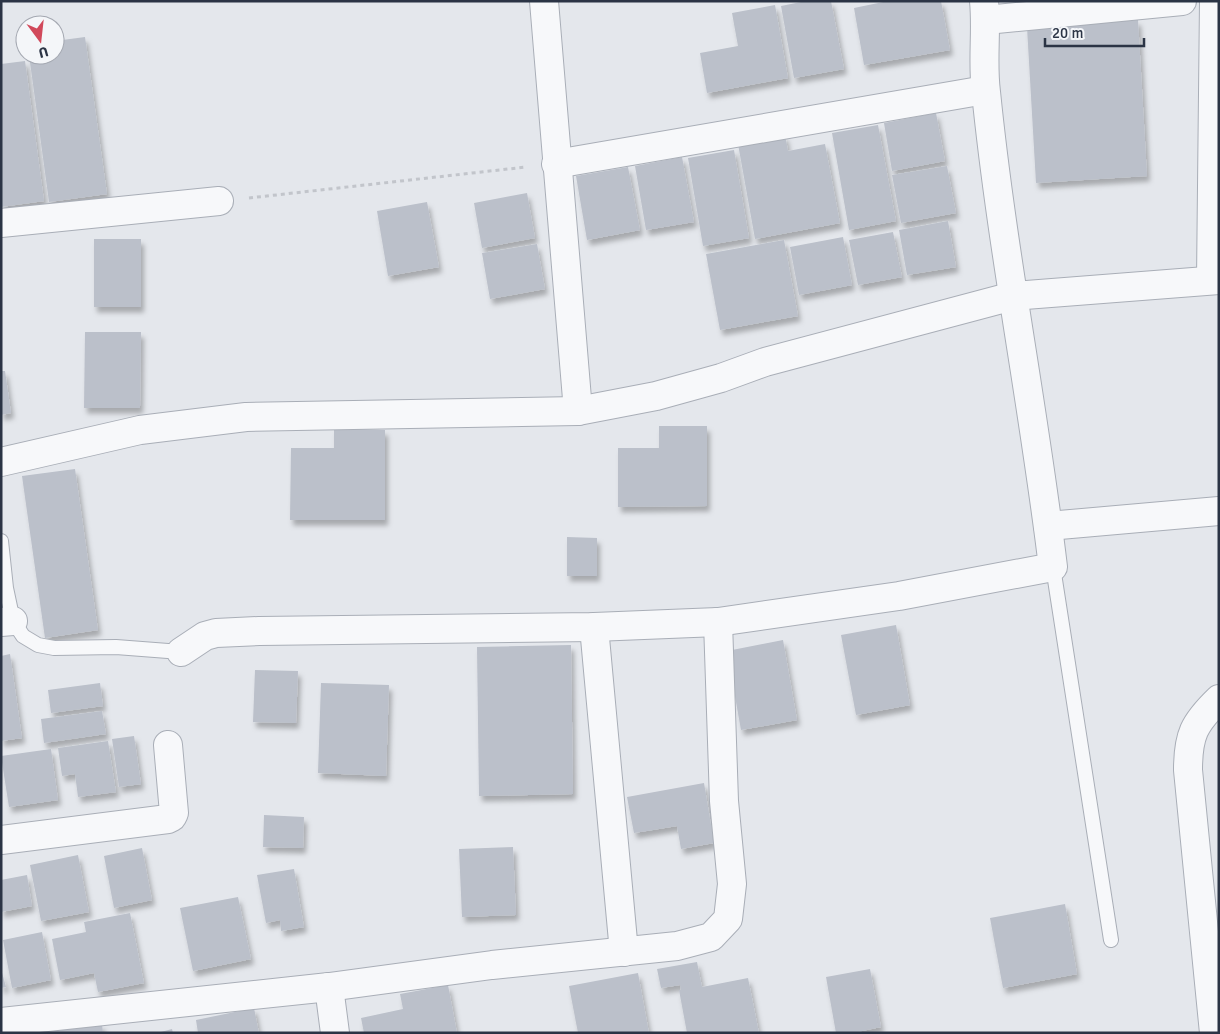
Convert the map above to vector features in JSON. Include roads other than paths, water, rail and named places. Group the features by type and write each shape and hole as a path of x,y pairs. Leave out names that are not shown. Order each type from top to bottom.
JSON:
{"street":[{"path":"544,1 556,164 578,411"},
{"path":"181,652 205,636 216,633 594,627 718,622 898,596 1053,567 985,90 985,11 1182,1"},
{"path":"1,462 140,430 246,417 578,411 656,396 721,378 765,362 1013,296 1215,280 1214,1"},
{"path":"556,164 985,90"},
{"path":"1,223 219,201"},
{"path":"1048,526 1219,511"},
{"path":"1,1022 108,1022 329,987 492,965 677,946 711,937 728,919 732,884 724,801 718,622"},
{"path":"594,627 624,952"},
{"path":"1214,1033 1188,770 1188,751 1192,735 1202,716 1219,699"},
{"path":"1,840 172,817 174,813 168,745"},
{"path":"329,987 335,1033"}],"lane":[{"path":"1,541 7,621 23,636 38,645 54,648 116,647 181,652"},
{"path":"1053,567 1111,940"}]}
